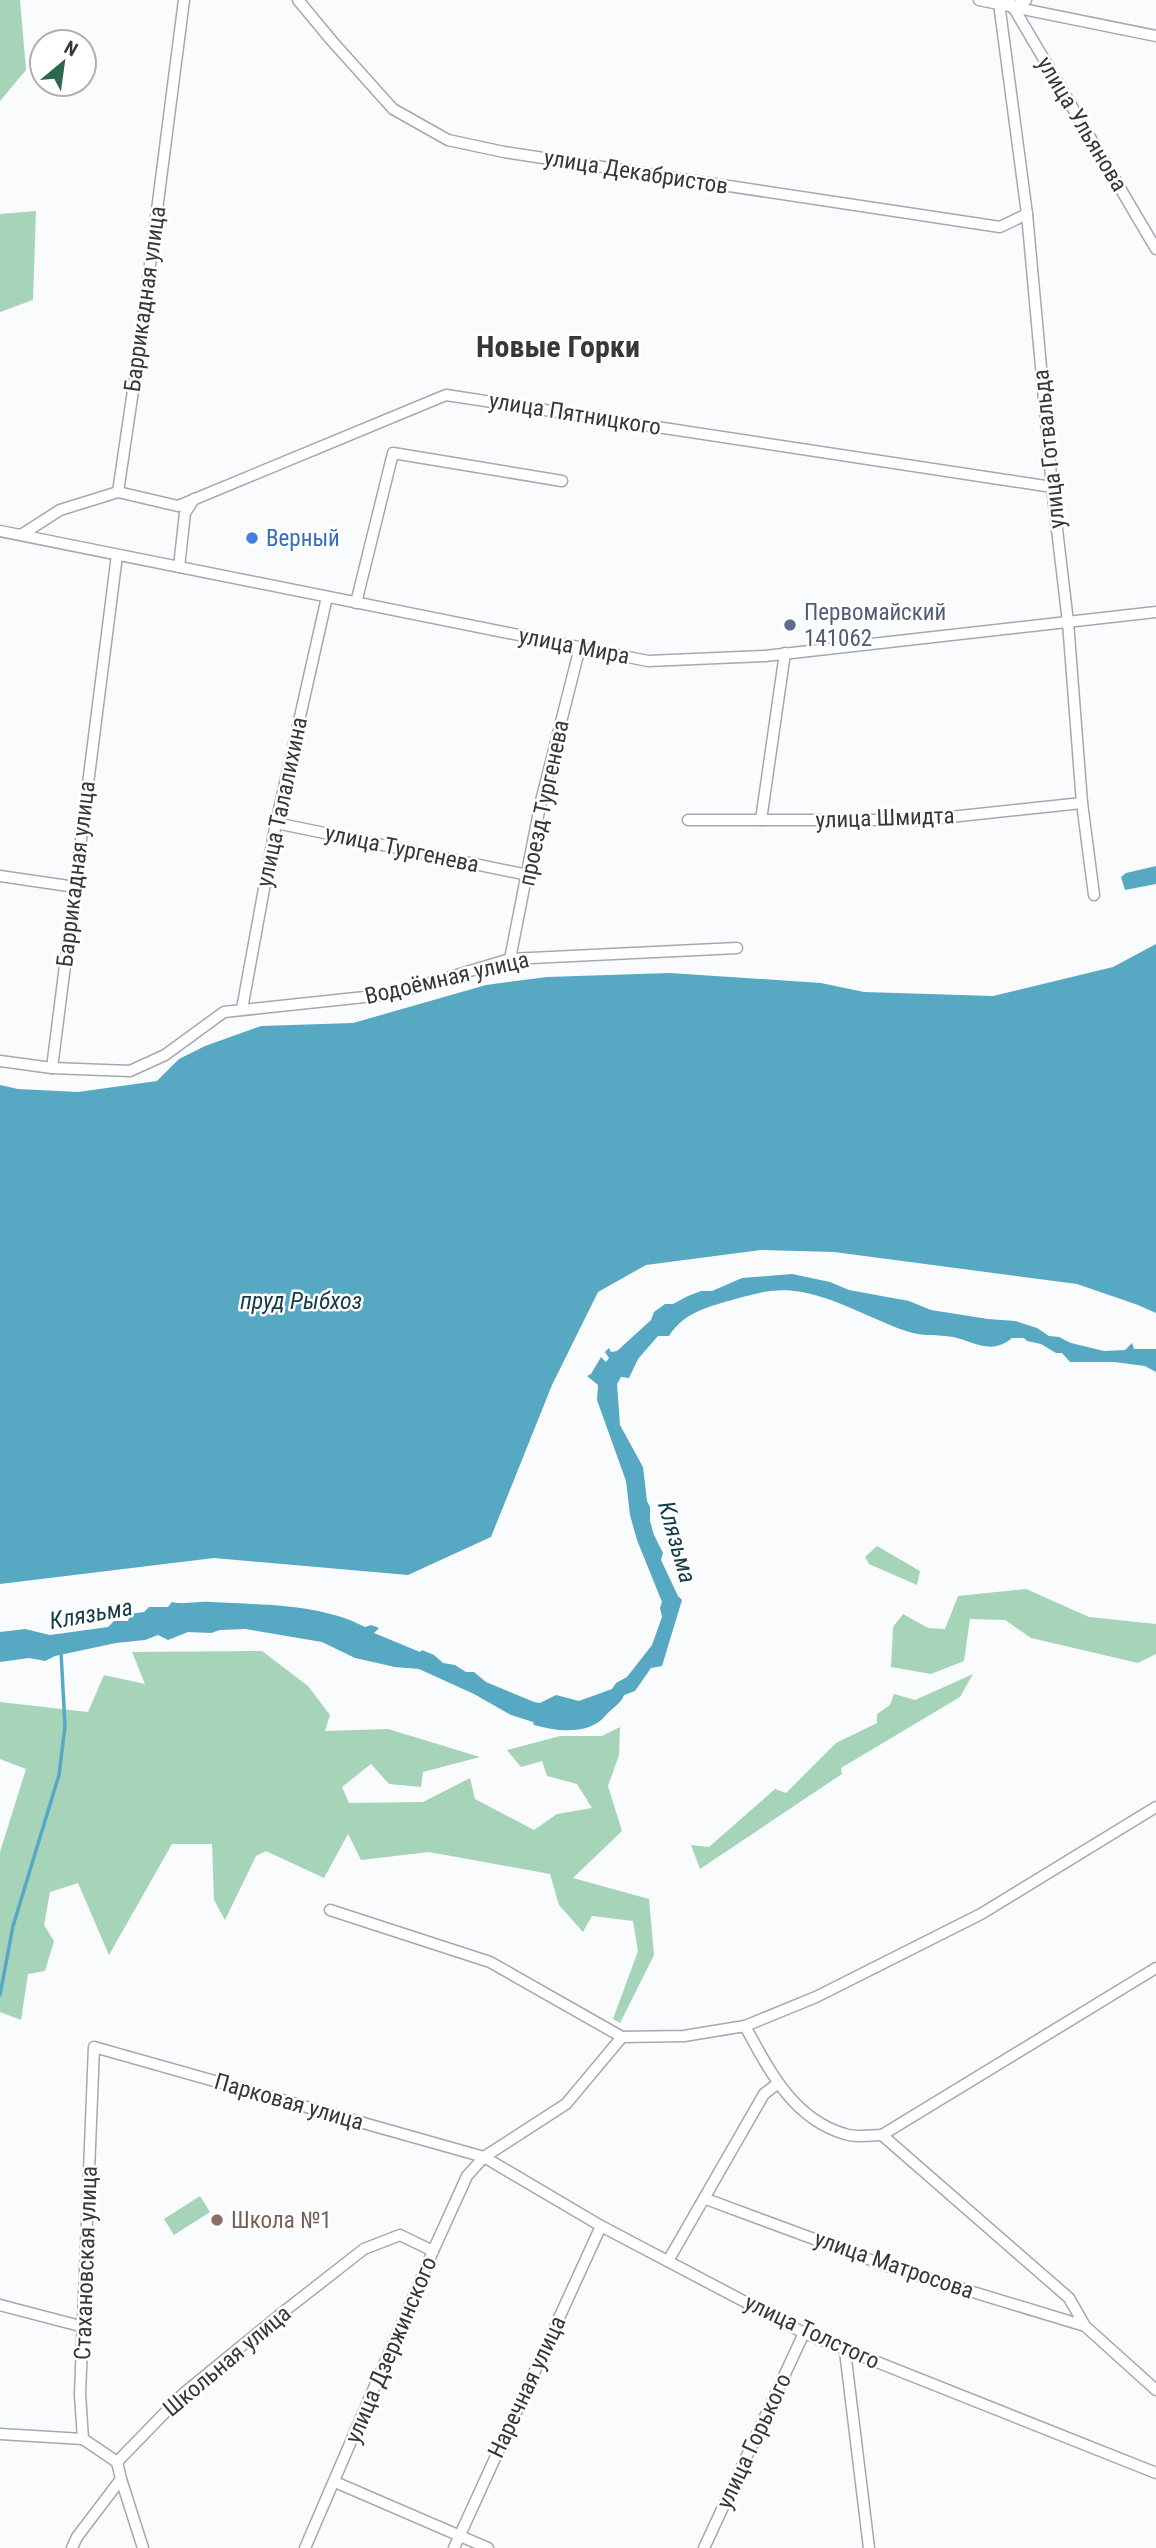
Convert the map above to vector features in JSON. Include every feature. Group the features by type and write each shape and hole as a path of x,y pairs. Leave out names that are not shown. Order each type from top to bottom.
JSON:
{"street":[{"name":"Баррикадная улица","path":"118,492 184,0"},
{"name":"улица Декабристов","path":"298,0 393,109 448,140 504,152 1000,227 1027,214"},
{"path":"979,0 1007,3 1156,36"},
{"path":"1007,3 1026,0"},
{"name":"улица Готвальда","path":"1007,3 1052,487 1069,622 1082,803 1094,895"},
{"name":"улица Ульянова","path":"1007,3 1156,249"},
{"name":"улица Пятницкого","path":"118,492 178,506 446,395 1052,487"},
{"path":"356,603 393,453 562,481"},
{"path":"21,534 60,510 118,492"},
{"path":"179,567 185,513 194,499"},
{"name":"улица Мира","path":"0,531 648,661 785,653 1156,612"},
{"name":"Баррикадная улица","path":"52,1068 117,555"},
{"name":"улица Талалихина","path":"242,1009 276,823 327,597"},
{"name":"проезд Тургенева","path":"510,959 541,802 580,648"},
{"path":"761,820 785,653"},
{"name":"улица Шмидта","path":"688,820 922,820 1082,803"},
{"name":"улица Тургенева","path":"276,823 528,875"},
{"path":"0,876 75,887"},
{"name":"Водоёмная улица","path":"0,1061 52,1068 130,1071 165,1055 224,1012 393,994 510,959 737,948"},
{"path":"330,1910 490,1962 622,2037 684,2036 745,2026 816,1997 981,1914 1156,1807"},
{"path":"745,2026 777,2084 812,2120 846,2135 882,2135 1156,1968"},
{"path":"484,2157 566,2104 622,2037"},
{"name":"Парковая улица","path":"94,2047 484,2157"},
{"name":"Стахановская улица","path":"83,2439 80,2394 94,2047"},
{"path":"668,2261 764,2094 777,2084"},
{"path":"882,2135 1069,2298 1085,2326 1156,2390"},
{"name":"улица Толстого","path":"484,2157 601,2226 804,2333 1156,2473"},
{"name":"улица Дзержинского","path":"306,2548 467,2176 484,2157"},
{"name":"улица Матросова","path":"706,2199 887,2266 1085,2326"},
{"name":"Наречная улица","path":"454,2548 601,2226"},
{"name":"Школьная улица","path":"117,2462 184,2393 364,2249 400,2235 433,2251"},
{"path":"0,2305 84,2327"},
{"name":"улица Горького","path":"704,2548 804,2333"},
{"path":"845,2351 869,2548"},
{"path":"0,2434 83,2439 117,2462 143,2548"},
{"path":"72,2548 77,2537 121,2479"},
{"path":"335,2482 488,2548"}],"green space":[{"path":"0,0 20,0 26,70 0,101"},
{"path":"36,211 33,300 0,312 0,214"},
{"path":"877,1546 920,1571 917,1585 869,1564 865,1557"},
{"path":"1026,1589 1089,1617 1156,1624 1156,1654 1138,1663 1031,1638 1005,1620 970,1619 964,1661 931,1674 891,1667 893,1627 903,1614 928,1628 945,1629 958,1596"},
{"path":"262,1651 308,1686 330,1715 325,1731 388,1729 480,1757 423,1772 421,1787 389,1784 371,1764 342,1787 349,1803 423,1802 470,1778 475,1799 534,1830 557,1814 592,1808 577,1784 547,1776 542,1761 521,1767 507,1750 560,1736 602,1736 620,1727 619,1755 608,1786 622,1831 573,1878 649,1899 654,1955 620,2023 613,2019 638,1951 633,1921 592,1916 583,1932 559,1905 550,1874 429,1852 361,1860 348,1834 324,1878 266,1851 256,1856 225,1920 214,1900 212,1844 172,1844 109,1955 78,1883 50,1892 44,1925 54,1941 45,1971 28,1974 21,2020 0,2012 0,1852 26,1769 0,1759 0,1702 88,1712 104,1675 145,1684 132,1652"},
{"path":"973,1674 960,1697 841,1768 842,1774 700,1869 691,1845 709,1847 775,1789 786,1793 836,1743 877,1723 877,1714 890,1705 894,1694 915,1700"},
{"path":"200,2196 210,2212 174,2235 164,2219"}],"water":[{"path":"1156,866 1156,884 1125,890 1121,877 1126,873"},
{"name":"пруд Рыбхоз","path":"1156,944 1156,1313 1077,1284 834,1252 761,1250 646,1265 598,1292 552,1385 491,1537 408,1575 214,1558 0,1584 0,1085 18,1089 78,1092 157,1081 179,1059 205,1046 261,1026 353,1023 486,985 547,977 670,973 821,983 864,992 993,996 1113,967"},
{"path":"792,1274 830,1282 849,1290 909,1301 931,1310 1015,1321 1037,1328 1049,1336 1104,1351 1125,1350 1132,1343 1134,1349 1156,1349 1156,1372 1145,1366 1114,1362 1070,1362 1062,1353 1056,1353 1024,1338 1012,1338 989,1347 953,1337 912,1333 829,1299 793,1291 775,1290 752,1295 690,1315 669,1336 658,1336 638,1359 629,1378 621,1377 617,1384 620,1425 643,1467 650,1521 663,1553 661,1560 682,1600 662,1666 651,1668 635,1691 624,1695 599,1721 583,1729 563,1730 534,1725 533,1722 511,1715 474,1694 419,1669 355,1658 322,1642 245,1629 211,1633 188,1632 168,1640 158,1635 145,1640 116,1643 55,1656 45,1661 29,1658 0,1662 0,1632 25,1629 50,1635 108,1627 114,1621 128,1621 130,1614 144,1612 149,1607 168,1607 172,1602 210,1602 309,1609 347,1619 365,1627 371,1625 379,1628 374,1633 434,1655 443,1663 455,1665 466,1672 474,1672 486,1682 534,1702 540,1703 556,1695 579,1701 612,1689 616,1683 627,1677 652,1645 662,1617 662,1602 637,1540 630,1515 626,1481 597,1400 598,1385 587,1376 601,1357 606,1362 609,1358 605,1352 609,1348 611,1352 617,1351 665,1304 673,1304 701,1291 712,1291 742,1278"}],"waterway":[{"path":"0,1995 13,1926 59,1775 65,1726 61,1652"}],"place":[{"name":"Верный","path":"252,538"},
{"name":"Первомайский 141062","path":"790,625"},
{"name":"Школа №1","path":"217,2220"}],"district":[{"name":"Новые Горки","path":"558,346"}],"water label":[{"name":"Клязьма","path":"677,1542"},
{"name":"Клязьма","path":"91,1614"}]}
